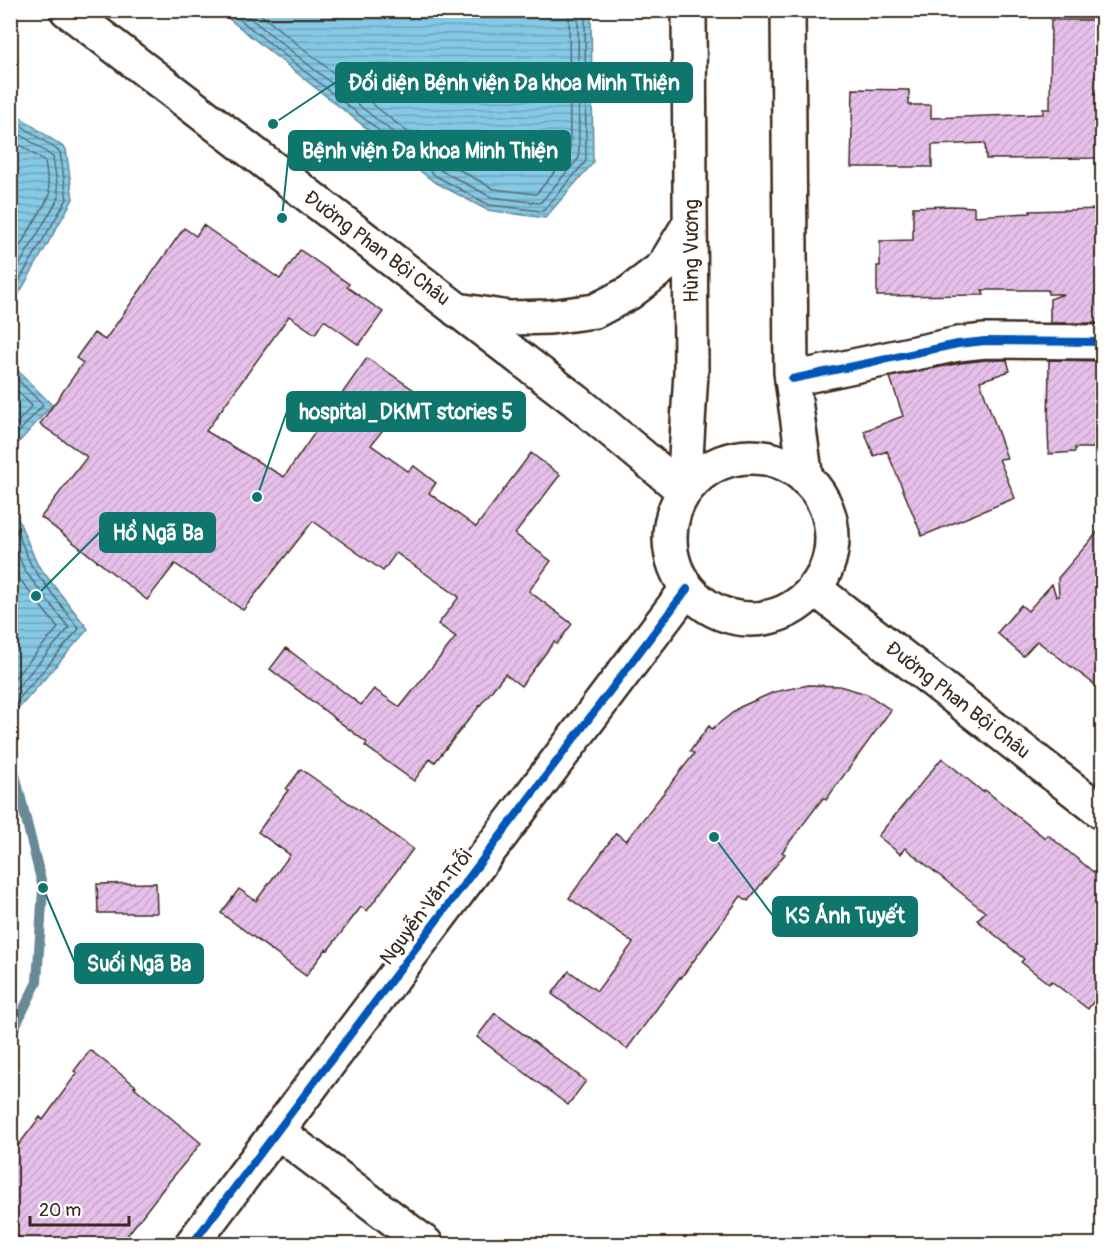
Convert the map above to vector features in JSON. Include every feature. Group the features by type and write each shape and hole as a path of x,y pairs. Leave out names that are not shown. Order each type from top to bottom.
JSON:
{"main road":[{"name":"Đường Phan Bội Châu","path":"67,10 576,401 684,491"},
{"name":"Hùng Vương","path":"684,491 692,372 689,10"},
{"path":"788,10 792,379 806,478"},
{"path":"457,310 509,318 550,317 595,311 629,293 663,267 690,223"},
{"path":"792,379 958,344 985,341 1102,342"},
{"path":"756,457 783,464 806,478 821,498 830,520 832,544 826,567 814,588 797,605 775,615 751,619 727,616 705,605 687,589 674,566 669,540 672,514 684,491 704,471 729,460 756,457"},
{"name":"Đường Phan Bội Châu","path":"814,588 1102,812"},
{"name":"Nguyễn Văn Trỗi","path":"192,1245 687,589"},
{"path":"278,1131 426,1245"}],"water":[{"path":"219,11 591,11 593,163 545,218 487,210 433,181"},
{"path":"11,111 66,149 73,199 11,308"},
{"path":"11,364 52,405 11,451"},
{"path":"10,500 37,564 88,629 19,708 11,709"}],"building":[{"path":"1051,20 1102,20 1102,158 986,159 985,143 932,145 932,167 851,167 853,89 909,90 909,105 931,105 931,118 1043,114 1043,109 1050,109"},
{"path":"913,207 974,207 974,216 1030,213 1030,211 1102,209 1102,323 1050,323 1050,299 1064,294 1048,294 1048,290 982,290 984,295 877,296 880,241 913,240"},
{"path":"203,225 280,279 300,250 349,284 347,287 383,312 359,345 324,320 315,334 289,316 206,431 284,477 367,358 414,390 371,445 408,471 414,466 436,483 429,493 476,527 531,453 560,475 515,534 551,561 529,591 572,624 557,644 554,642 521,686 505,674 435,762 430,759 414,781 365,746 367,743 270,669 286,648 361,705 374,689 400,707 456,637 438,624 459,597 396,553 383,571 313,521 243,610 175,564 147,600 41,517 87,457 40,424 83,363 76,358 94,333 105,340 184,228 196,236"},
{"path":"986,360 1007,360 1010,371 980,381 1007,458 999,459 1015,498 922,536 887,451 874,456 864,431 903,416 890,377"},
{"path":"1049,360 1102,361 1102,448 1075,448 1075,452 1049,454"},
{"path":"1102,527 1102,690 1037,641 1023,656 997,633 1021,605 1028,611 1052,584 1056,596 1059,596 1058,578"},
{"path":"809,685 839,686 867,694 891,710 826,800 823,798 782,852 785,854 748,901 741,896 627,1049 552,994 569,971 597,991 633,943 569,898 616,833 626,841 694,754 690,751 709,726 712,729 740,707 774,692"},
{"path":"942,758 1045,838 1048,835 1102,879 1102,990 1088,1009 1051,981 1049,984 1021,962 1024,959 977,920 985,912 905,848 900,854 878,836"},
{"path":"301,769 413,849 367,911 361,907 306,976 221,913 239,889 256,901 290,855 258,832"},
{"path":"156,883 157,913 98,913 97,884"},
{"path":"495,1013 586,1081 568,1105 477,1037"},
{"path":"90,1050 136,1086 134,1087 201,1143 120,1245 29,1245 10,1230 10,1156 40,1117 43,1120 77,1073 74,1071"}],"waterway":[{"path":"10,754 43,888 37,982 10,1037"}],"cycle path":[{"path":"792,379 958,344 985,341 1102,342"},
{"path":"192,1244 687,589"}],"place":[{"name":"Đối diện Bệnh viện Đa khoa Minh Thiện","path":"273,124"},
{"name":"Bệnh viện Đa khoa Minh Thiện","path":"282,218"},
{"name":"hospital_DKMT stories 5","path":"257,497"},
{"name":"Hồ Ngã Ba","path":"36,596"},
{"name":"KS Ánh Tuyết","path":"714,837"},
{"name":"Suối Ngã Ba","path":"43,888"}]}
